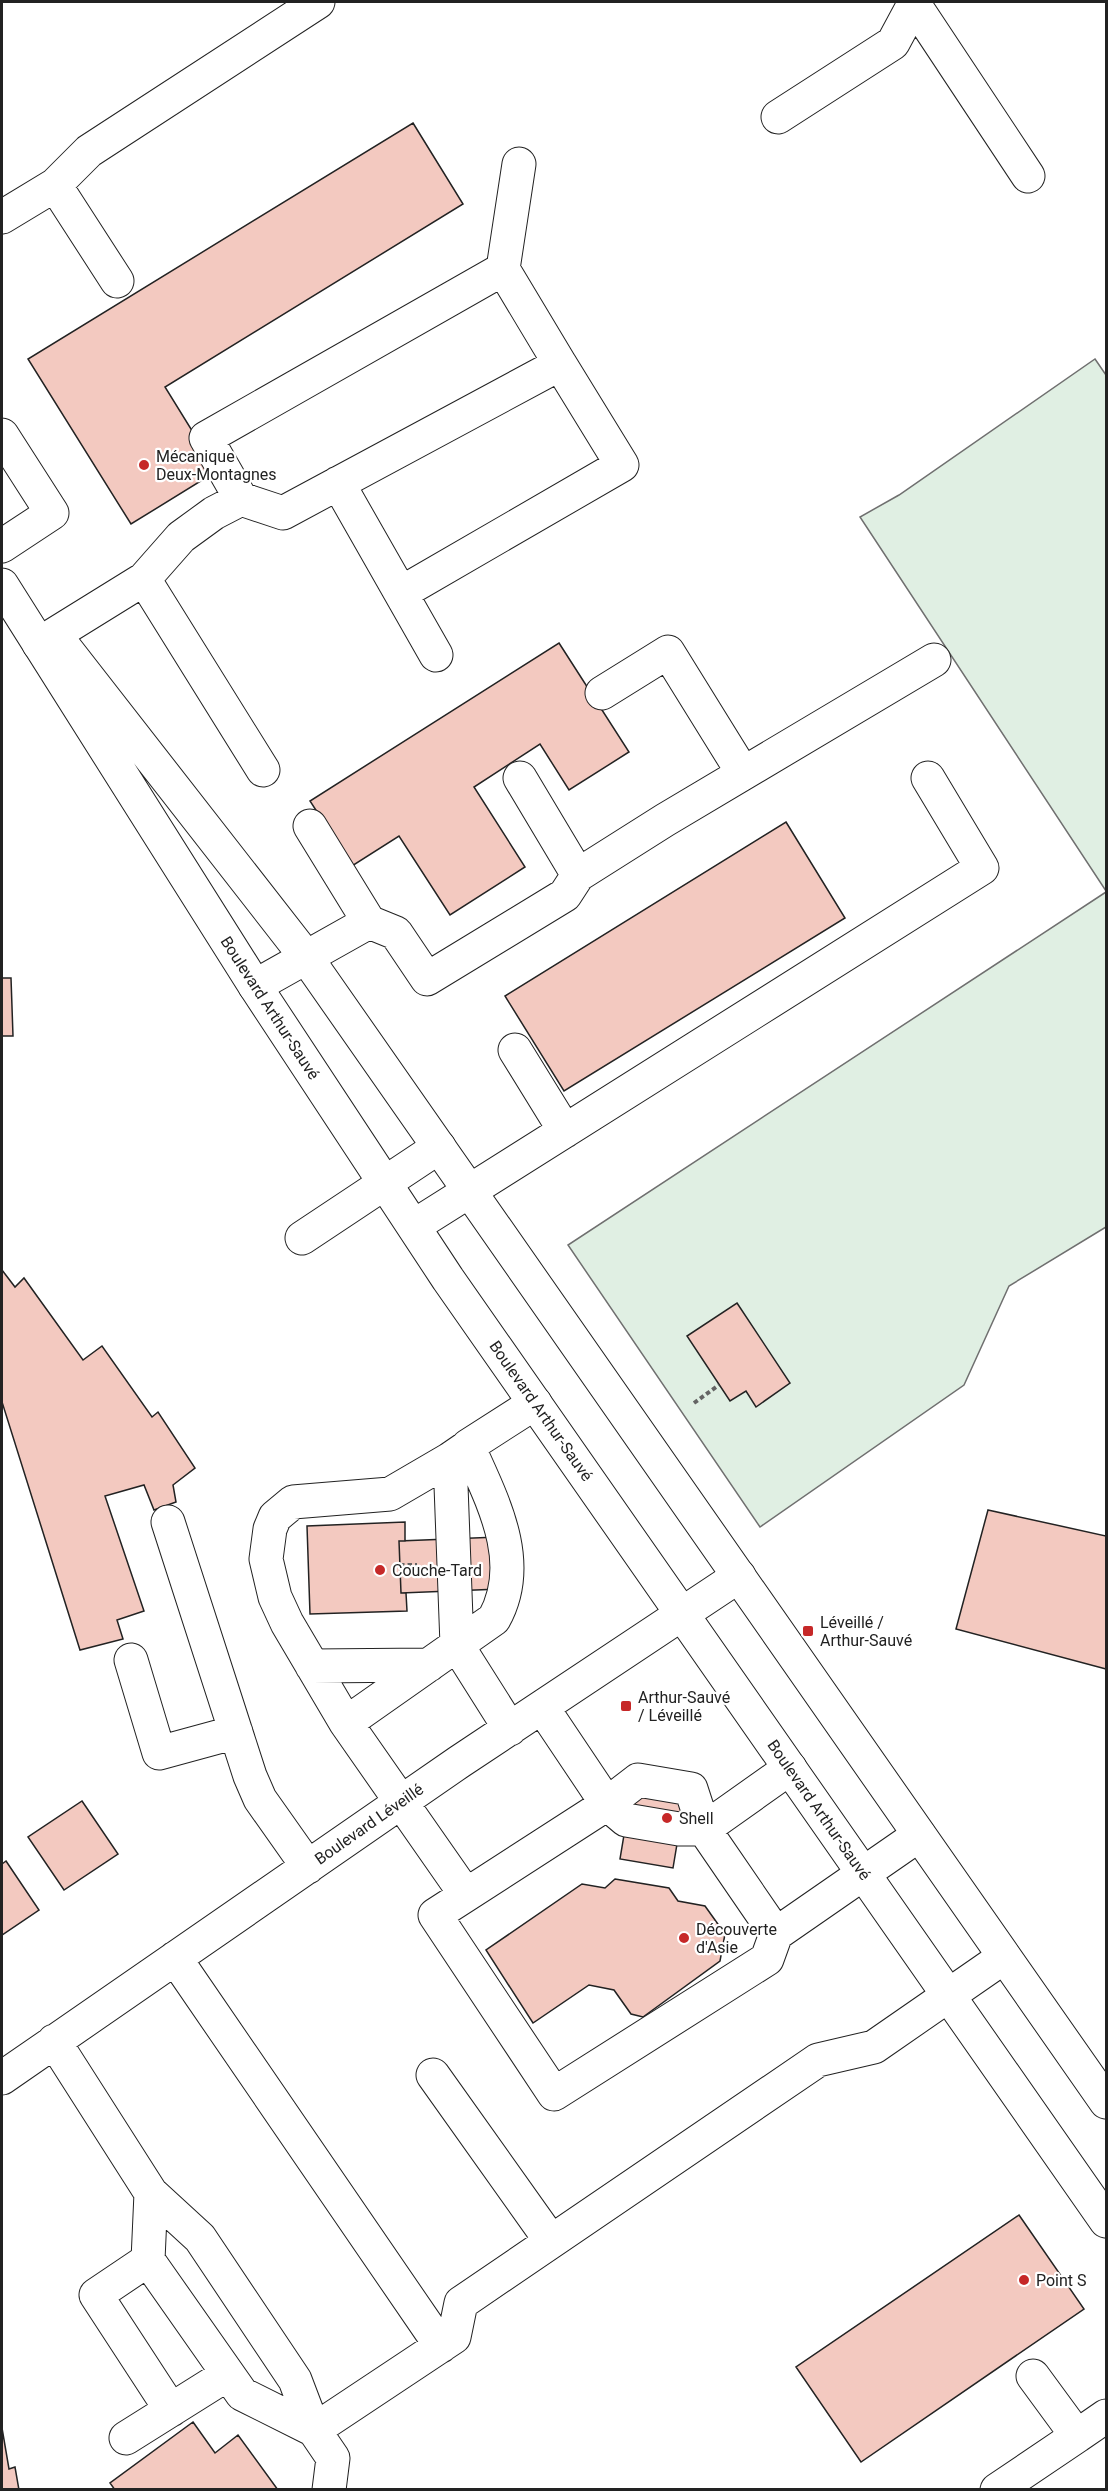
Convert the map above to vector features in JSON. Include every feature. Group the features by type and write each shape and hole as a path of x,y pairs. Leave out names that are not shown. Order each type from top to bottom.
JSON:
{"main road":[{"path":"2,217 55,184 89,151 318,2"},
{"path":"778,117 893,43 914,2 1028,176"},
{"path":"401,593 622,465 503,269 519,164"},
{"path":"55,184 117,280"},
{"path":"503,269 206,438 241,499 283,513 560,364"},
{"path":"2,435 52,513 2,546"},
{"path":"338,483 436,655"},
{"path":"46,639 144,579 181,537 214,513 241,499"},
{"name":"Boulevard Arthur-Sauvé","path":"2,567 255,986 385,1184 535,1403 1107,2221"},
{"path":"144,579 264,770"},
{"name":"Boulevard Arthur-Sauvé","path":"2,585 306,957 1107,2102"},
{"path":"602,693 668,652 743,773"},
{"path":"310,826 369,922 396,933 427,979 565,895 578,875 743,773 934,660"},
{"path":"520,778 578,875"},
{"path":"414,1226 982,868 928,778"},
{"path":"255,986 369,922"},
{"path":"515,1050 565,1131"},
{"path":"302,1238 439,1147"},
{"path":"466,1895 346,1723 287,1623 269,1577 266,1559 267,1544 275,1517 293,1502 303,1499 390,1494 459,1453 535,1403"},
{"path":"346,1723 494,1619 507,1591 507,1550 502,1527 459,1453"},
{"path":"459,1453 457,1645 510,1729"},
{"path":"168,1522 260,1799 308,1866"},
{"name":"Boulevard Léveillé","path":"2,2078 401,1802 739,1576"},
{"path":"131,1660 159,1753 236,1732"},
{"path":"312,1666 429,1665"},
{"path":"542,1707 607,1804 626,1820 680,1829 704,1829 790,1768"},
{"path":"607,1804 435,1915 554,2094 767,1959 776,1934 865,1875 919,1835"},
{"path":"704,1829 776,1934"},
{"path":"314,2430 454,2337 461,2304 551,2241 818,2060 874,2047 1004,1957"},
{"path":"175,1958 441,2346"},
{"path":"54,2041 151,2193 200,2238 295,2380 314,2430 333,2458 329,2490"},
{"path":"433,2075 551,2241"},
{"path":"151,2193 148,2260 242,2394 314,2430"},
{"path":"148,2260 96,2295 171,2410"},
{"path":"126,2438 228,2374"},
{"path":"1033,2376 1077,2436"},
{"path":"997,2490 1107,2416"}],"path":[{"path":"694,1403 719,1385"}],"green space":[{"path":"1095,359 1106,375 1106,891 860,517 899,495"},
{"path":"1106,892 1106,1227 1009,1286 964,1385 760,1527 568,1245"}],"building":[{"path":"413,123 463,204 165,387 217,471 131,524 28,359"},
{"path":"559,643 629,752 569,790 540,744 474,787 525,867 450,915 399,836 352,866 310,801"},
{"path":"786,822 845,918 564,1091 505,996"},
{"path":"2,978 11,978 13,1036 2,1036"},
{"path":"2,1270 15,1287 24,1278 83,1360 102,1346 152,1417 158,1412 195,1468 173,1485 176,1502 154,1510 144,1485 105,1496 144,1611 117,1620 123,1639 80,1650 2,1402"},
{"path":"737,1303 790,1383 756,1407 746,1391 730,1401 687,1336"},
{"path":"988,1510 1106,1536 1106,1669 956,1629"},
{"path":"405,1522 405,1541 399,1541 401,1593 406,1593 407,1611 310,1614 307,1526"},
{"path":"498,1537 500,1589 401,1593 399,1541"},
{"path":"631,1793 684,1802 673,1868 620,1859"},
{"path":"82,1801 118,1854 64,1890 28,1837"},
{"path":"6,1861 39,1910 2,1935 2,1864"},
{"path":"615,1879 669,1888 678,1901 705,1906 725,1934 720,1961 643,2017 631,2014 614,1990 589,1985 533,2023 486,1950 582,1884 605,1888"},
{"path":"1019,2215 1084,2309 861,2462 796,2367"},
{"path":"193,2422 215,2453 238,2435 278,2490 115,2490 110,2483"},
{"path":"2,2428 9,2469 15,2467 19,2490 2,2490"}],"place":[{"name":"Mécanique Deux-Montagnes","path":"144,465"},
{"name":"Couche-Tard","path":"380,1570"},
{"name":"Léveillé / Arthur-Sauvé","path":"808,1631"},
{"name":"Arthur-Sauvé / Léveillé","path":"626,1706"},
{"name":"Shell","path":"667,1818"},
{"name":"Découverte d'Asie","path":"684,1938"},
{"name":"Point S","path":"1024,2280"}]}
